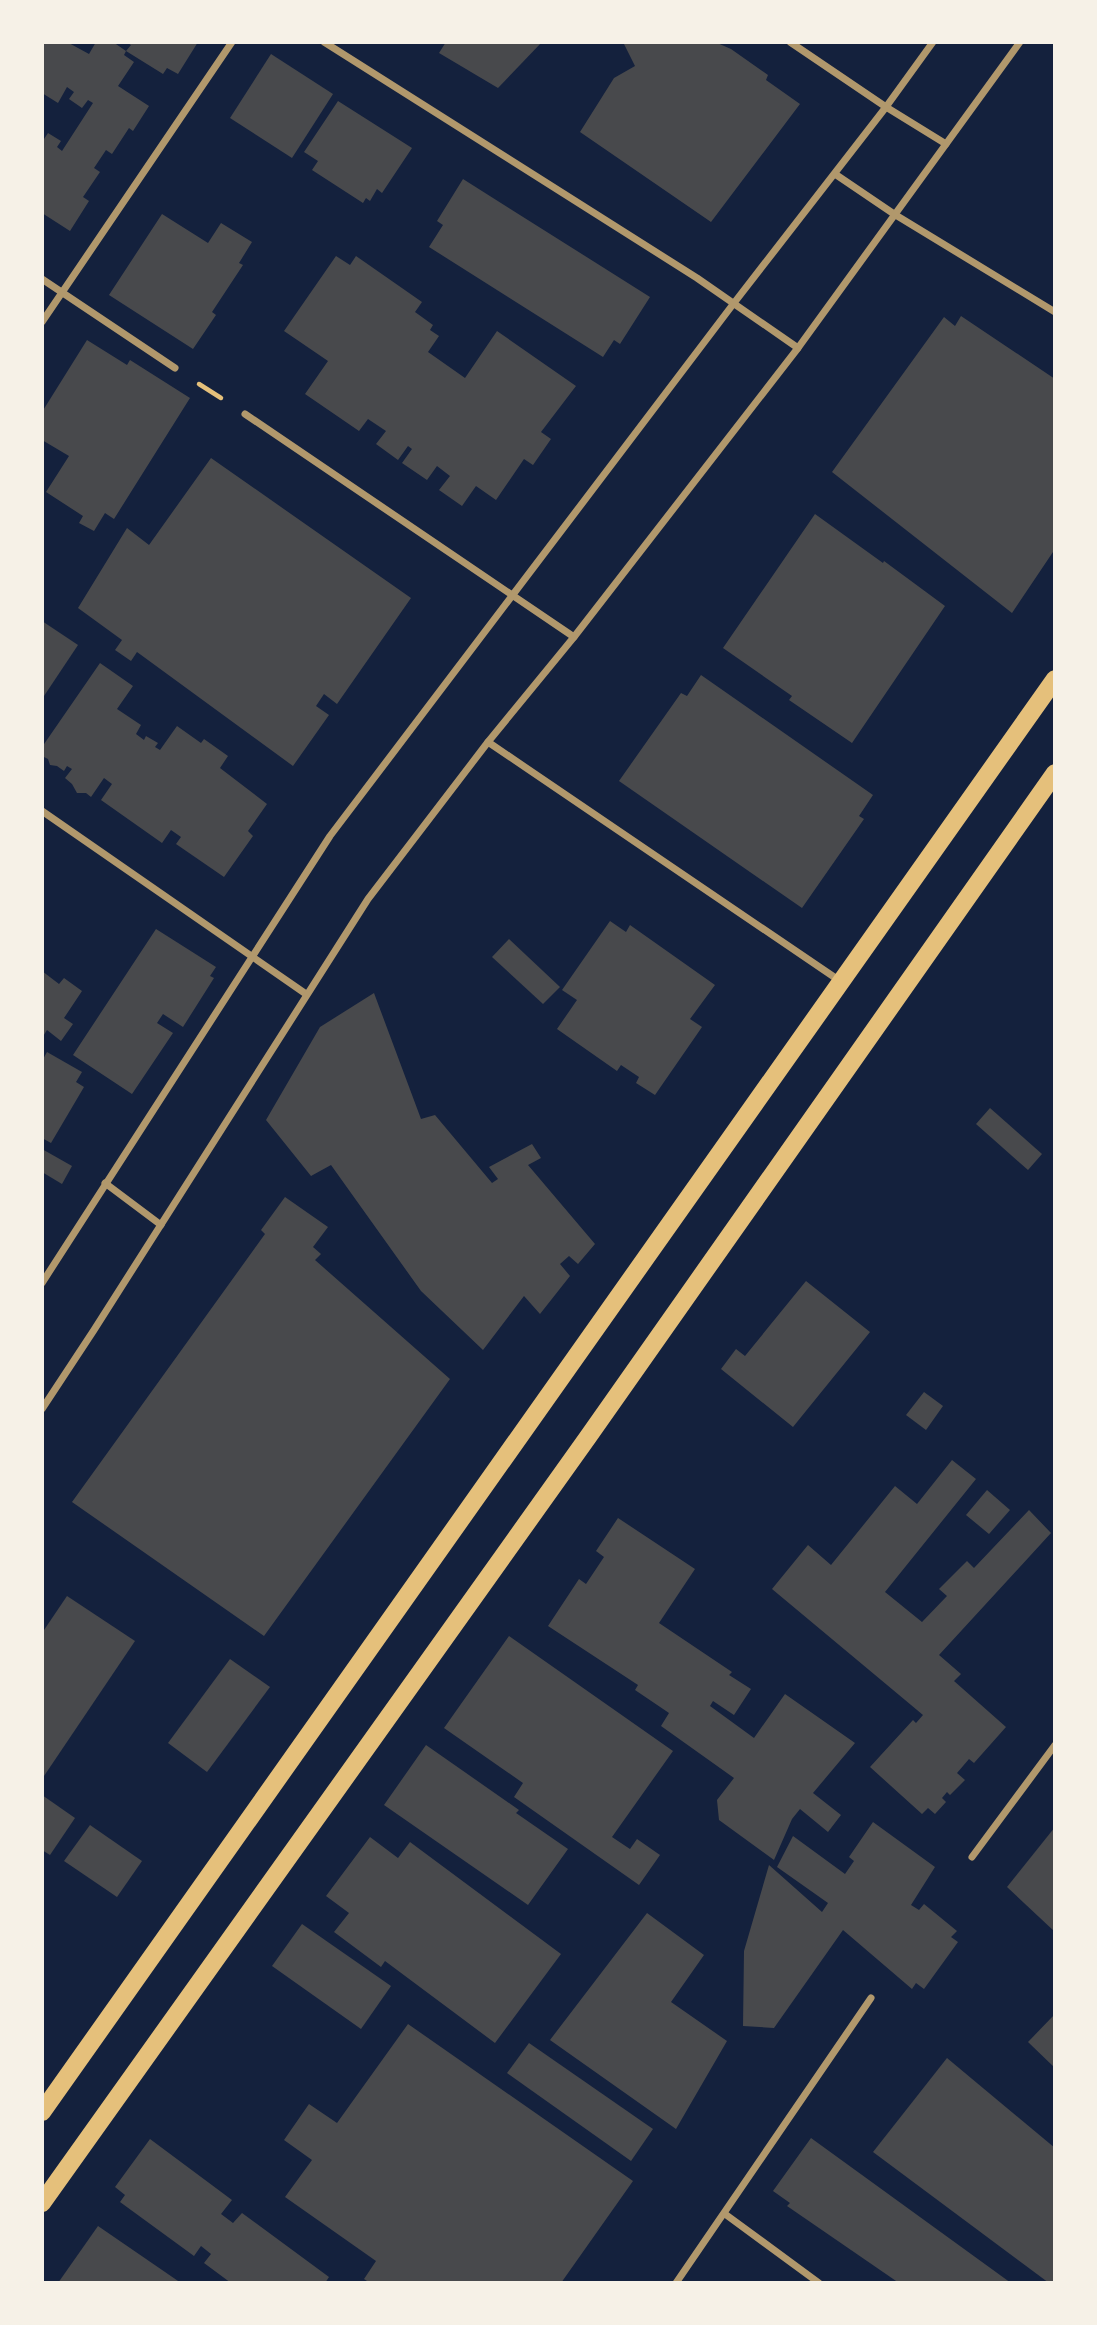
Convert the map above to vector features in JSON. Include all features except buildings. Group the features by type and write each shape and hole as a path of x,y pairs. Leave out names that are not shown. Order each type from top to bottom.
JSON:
{"main road":[{"path":"42,2112 1055,679"},
{"path":"42,2203 572,1460 1055,773"}],"street":[{"path":"42,322 232,42"},
{"path":"324,42 734,303 799,348"},
{"path":"790,42 946,144"},
{"path":"42,1283 330,836 933,42"},
{"path":"42,1409 368,899 488,742 574,637 799,348 1020,42"},
{"path":"835,174 894,214 1055,312"},
{"path":"42,279 175,368"},
{"path":"245,414 574,637"},
{"path":"488,742 840,981"},
{"path":"42,811 306,994"},
{"path":"105,1183 161,1226"},
{"path":"972,1857 1055,1745"},
{"path":"676,2283 871,1998"},
{"path":"725,2214 819,2283"}],"path":[{"path":"175,368 245,414"}]}
